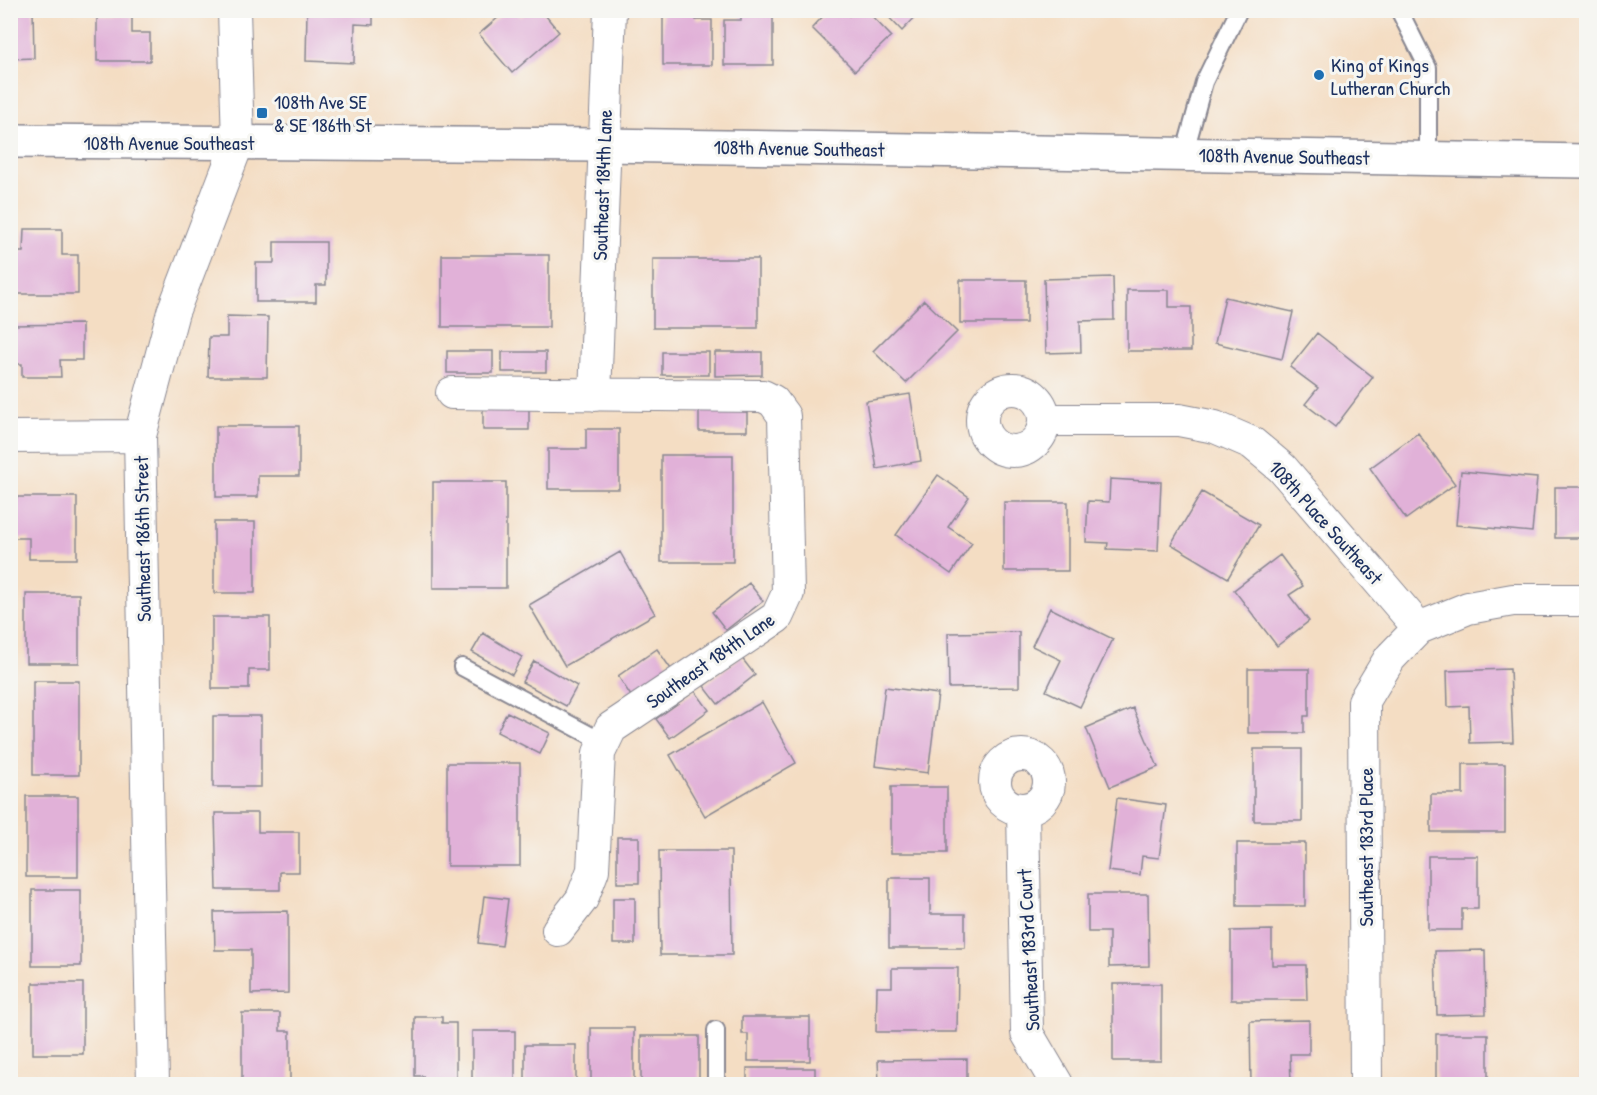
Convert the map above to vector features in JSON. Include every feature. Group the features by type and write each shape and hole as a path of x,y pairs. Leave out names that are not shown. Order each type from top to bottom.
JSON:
{"main road":[{"name":"108th Avenue Southeast","path":"10,141 604,145 1587,161"}],"street":[{"name":"Southeast 186th Street","path":"153,1084 140,436 173,312 238,142 234,10"},
{"name":"Southeast 184th Lane","path":"595,395 610,10"},
{"name":"Southeast 184th Lane","path":"452,393 763,396 773,401 784,416 788,593 777,617 611,728 599,753 593,870 582,898 558,930"},
{"name":"108th Place Southeast","path":"1044,420 1179,420 1215,427 1252,443 1282,468 1419,627"},
{"path":"10,437 140,436"},
{"path":"1419,627 1468,608 1513,600 1587,600"},
{"name":"Southeast 183rd Place","path":"1366,1084 1364,701 1390,658 1419,627"},
{"name":"Southeast 183rd Court","path":"1023,809 1027,1033 1057,1084"}],"lane":[{"path":"1184,154 1204,82 1239,10"},
{"path":"1389,10 1399,11 1428,68 1428,159"},
{"path":"462,667 604,743"},
{"path":"716,1030 716,1084"}],"building":[{"path":"10,10 33,10 34,58 10,59"},
{"path":"307,10 373,10 373,25 355,24 354,63 306,61"},
{"path":"507,10 515,10 521,17 529,10 541,10 559,32 512,73 479,34"},
{"path":"663,10 696,10 696,20 712,20 712,65 663,65"},
{"path":"741,10 773,10 773,65 724,65 724,20 741,20"},
{"path":"829,10 843,10 849,16 855,10 866,10 891,36 855,71 812,28"},
{"path":"882,10 922,10 902,31"},
{"path":"97,16 132,16 132,33 150,33 150,61 97,61"},
{"path":"24,229 62,229 62,255 78,255 78,294 10,294 10,252 23,252"},
{"path":"274,242 326,242 326,285 316,285 316,302 256,302 256,263 274,263"},
{"path":"442,255 549,255 549,327 442,327"},
{"path":"653,259 758,259 758,328 653,328"},
{"path":"1113,277 1114,320 1080,321 1081,352 1046,353 1044,279"},
{"path":"960,280 1026,280 1026,323 960,323"},
{"path":"1127,290 1169,290 1169,307 1191,307 1191,351 1127,351"},
{"path":"1225,297 1293,312 1282,359 1215,343"},
{"path":"924,300 957,332 906,383 873,351"},
{"path":"227,316 268,317 267,377 208,377 209,337 227,337"},
{"path":"82,324 82,360 60,360 61,377 22,377 22,364 10,364 10,325"},
{"path":"1317,333 1373,377 1335,427 1305,404 1318,388 1290,367"},
{"path":"447,351 493,351 493,373 447,373"},
{"path":"502,352 546,352 546,372 502,372"},
{"path":"662,352 709,352 709,375 662,375"},
{"path":"715,352 762,352 762,375 715,376"},
{"path":"910,394 921,461 877,469 866,401"},
{"path":"483,407 529,407 529,430 483,430"},
{"path":"699,409 747,409 747,431 699,431"},
{"path":"216,426 299,426 299,476 258,476 258,497 216,497"},
{"path":"586,429 619,429 619,489 548,489 548,449 586,449"},
{"path":"1418,433 1455,484 1406,519 1370,468"},
{"path":"661,455 733,455 733,562 661,562"},
{"path":"1461,471 1537,478 1532,532 1456,525"},
{"path":"938,475 969,497 948,527 972,543 951,574 896,535"},
{"path":"1110,479 1161,482 1158,551 1107,549 1108,543 1086,542 1088,501 1109,502"},
{"path":"433,482 506,482 506,588 433,588"},
{"path":"1555,487 1586,487 1586,538 1555,538"},
{"path":"1202,492 1259,525 1228,578 1171,544"},
{"path":"10,497 77,497 77,559 29,559 29,538 10,538"},
{"path":"1004,502 1068,502 1068,571 1004,571"},
{"path":"214,522 255,522 255,593 214,593"},
{"path":"620,552 655,614 565,666 529,605"},
{"path":"1280,555 1303,586 1289,595 1309,621 1277,646 1234,590"},
{"path":"749,583 763,601 726,630 712,612"},
{"path":"26,594 79,594 79,663 26,663"},
{"path":"1050,608 1113,639 1080,707 1046,691 1061,660 1032,646"},
{"path":"212,617 270,617 270,670 249,670 249,689 212,689"},
{"path":"1019,632 1019,687 949,688 948,633"},
{"path":"483,633 522,657 512,675 472,652"},
{"path":"657,649 671,669 631,696 618,676"},
{"path":"741,657 755,675 718,704 704,686"},
{"path":"534,661 577,686 566,706 522,682"},
{"path":"1248,669 1309,669 1309,716 1304,716 1304,733 1248,733"},
{"path":"1510,669 1513,742 1470,743 1469,706 1448,707 1447,671"},
{"path":"33,681 79,681 79,775 33,775"},
{"path":"885,687 938,694 928,773 875,766"},
{"path":"695,691 709,710 670,738 656,719"},
{"path":"762,702 796,763 705,816 670,755"},
{"path":"1133,708 1158,767 1110,787 1086,728"},
{"path":"507,712 550,733 540,754 497,732"},
{"path":"213,716 261,716 261,787 213,787"},
{"path":"1254,749 1302,749 1302,821 1254,821"},
{"path":"447,763 520,763 520,866 447,866"},
{"path":"1463,764 1505,764 1505,832 1431,832 1431,794 1463,794"},
{"path":"891,787 947,787 947,853 891,853"},
{"path":"26,796 78,796 78,877 26,877"},
{"path":"1117,798 1166,805 1159,858 1142,856 1140,875 1108,871"},
{"path":"215,813 258,813 258,832 299,832 299,872 280,872 280,890 217,890"},
{"path":"617,837 639,837 639,883 617,883"},
{"path":"1237,843 1305,843 1305,906 1237,906"},
{"path":"659,851 731,851 732,955 660,955"},
{"path":"1428,856 1478,856 1478,909 1462,909 1462,930 1428,930"},
{"path":"889,878 930,878 930,914 965,914 965,948 889,948"},
{"path":"32,890 81,890 81,966 32,966"},
{"path":"1088,894 1148,894 1149,966 1109,967 1109,932 1088,932"},
{"path":"484,896 508,899 502,946 478,943"},
{"path":"613,898 635,898 635,944 613,944"},
{"path":"288,911 288,993 251,994 251,950 215,950 214,912"},
{"path":"1272,930 1272,965 1306,965 1307,1000 1231,1000 1231,931"},
{"path":"1485,950 1486,1014 1437,1015 1435,951"},
{"path":"892,968 958,968 957,1032 876,1032 877,987 892,987"},
{"path":"33,983 83,983 83,1054 33,1054"},
{"path":"1113,984 1161,984 1161,1061 1113,1061"},
{"path":"1581,1010 1586,1010 1586,1081 1580,1081"},
{"path":"242,1013 280,1013 280,1031 290,1031 290,1084 242,1084"},
{"path":"415,1017 442,1017 442,1023 456,1023 456,1084 426,1084 423,1083 423,1076 415,1076"},
{"path":"742,1017 810,1017 810,1061 748,1061 748,1034 742,1034"},
{"path":"1309,1020 1309,1054 1290,1054 1291,1084 1251,1084 1250,1021"},
{"path":"591,1028 634,1028 634,1084 605,1084 605,1081 591,1081"},
{"path":"472,1031 515,1031 515,1084 472,1084"},
{"path":"1436,1034 1488,1034 1488,1084 1436,1084"},
{"path":"641,1036 699,1036 699,1084 641,1084"},
{"path":"525,1045 576,1045 576,1084 525,1084"},
{"path":"967,1059 967,1084 879,1084 878,1060"},
{"path":"747,1068 815,1068 815,1084 747,1084"}],"place":[{"name":"King of Kings Lutheran Church","path":"1319,75"},
{"name":"108th Ave SE & SE 186th St","path":"262,113"}]}
